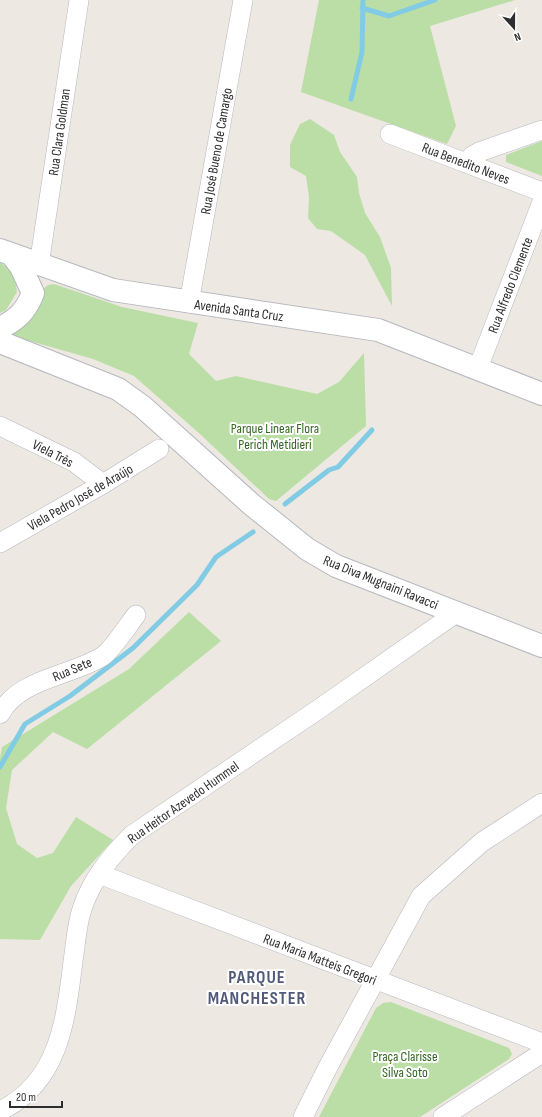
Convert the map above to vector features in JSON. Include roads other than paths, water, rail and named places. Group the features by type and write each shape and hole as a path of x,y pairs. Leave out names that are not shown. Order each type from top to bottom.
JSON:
{"main road":[{"name":"Avenida Santa Cruz","path":"6,252 113,290 190,303 378,330 542,394"},
{"path":"6,252 21,267 33,293"},
{"path":"0,328 23,313 29,304 40,265"},
{"name":"Rua Diva Mugnaini Ravacci","path":"0,342 118,389 143,407 165,426 251,504 307,549 336,566 542,646"}],"street":[{"name":"Rua Clara Goldman","path":"40,265 79,0"},
{"name":"Rua José Bueno de Camargo","path":"190,303 243,0"},
{"path":"467,163 472,156 479,152 542,130"},
{"name":"Rua Benedito Neves","path":"390,134 542,192"},
{"name":"Rua Alfredo Clemente","path":"478,368 542,202"},
{"name":"Viela Três","path":"0,426 74,462 103,484"},
{"name":"Viela Pedro José de Araújo","path":"0,543 103,484 159,449"},
{"name":"Rua Heitor Azevedo Hummel","path":"0,1111 26,1095 42,1075 60,1038 66,1016 81,911 88,891 110,857 132,835 316,711 456,613"},
{"name":"Rua Sete","path":"0,714 3,708 21,691 104,656 136,615"},
{"path":"303,1117 328,1067 421,896 482,842 542,804"},
{"name":"Rua Maria Matteis Gregori","path":"99,874 542,1043"},
{"path":"443,1117 542,1053"}],"waterway":[{"path":"351,99 362,52 363,0"},
{"path":"362,8 389,16 435,0"},
{"path":"285,504 329,470 338,467 372,430"},
{"path":"0,767 25,724 70,696 133,648 197,585 216,557 253,532"}],"district":[{"name":"PARQUE MANCHESTER","path":"257,987"}],"park label":[{"name":"Parque Linear Flora Perich Metidieri","path":"275,436"},
{"name":"Praça Clarisse Silva Soto","path":"405,1064"}]}
